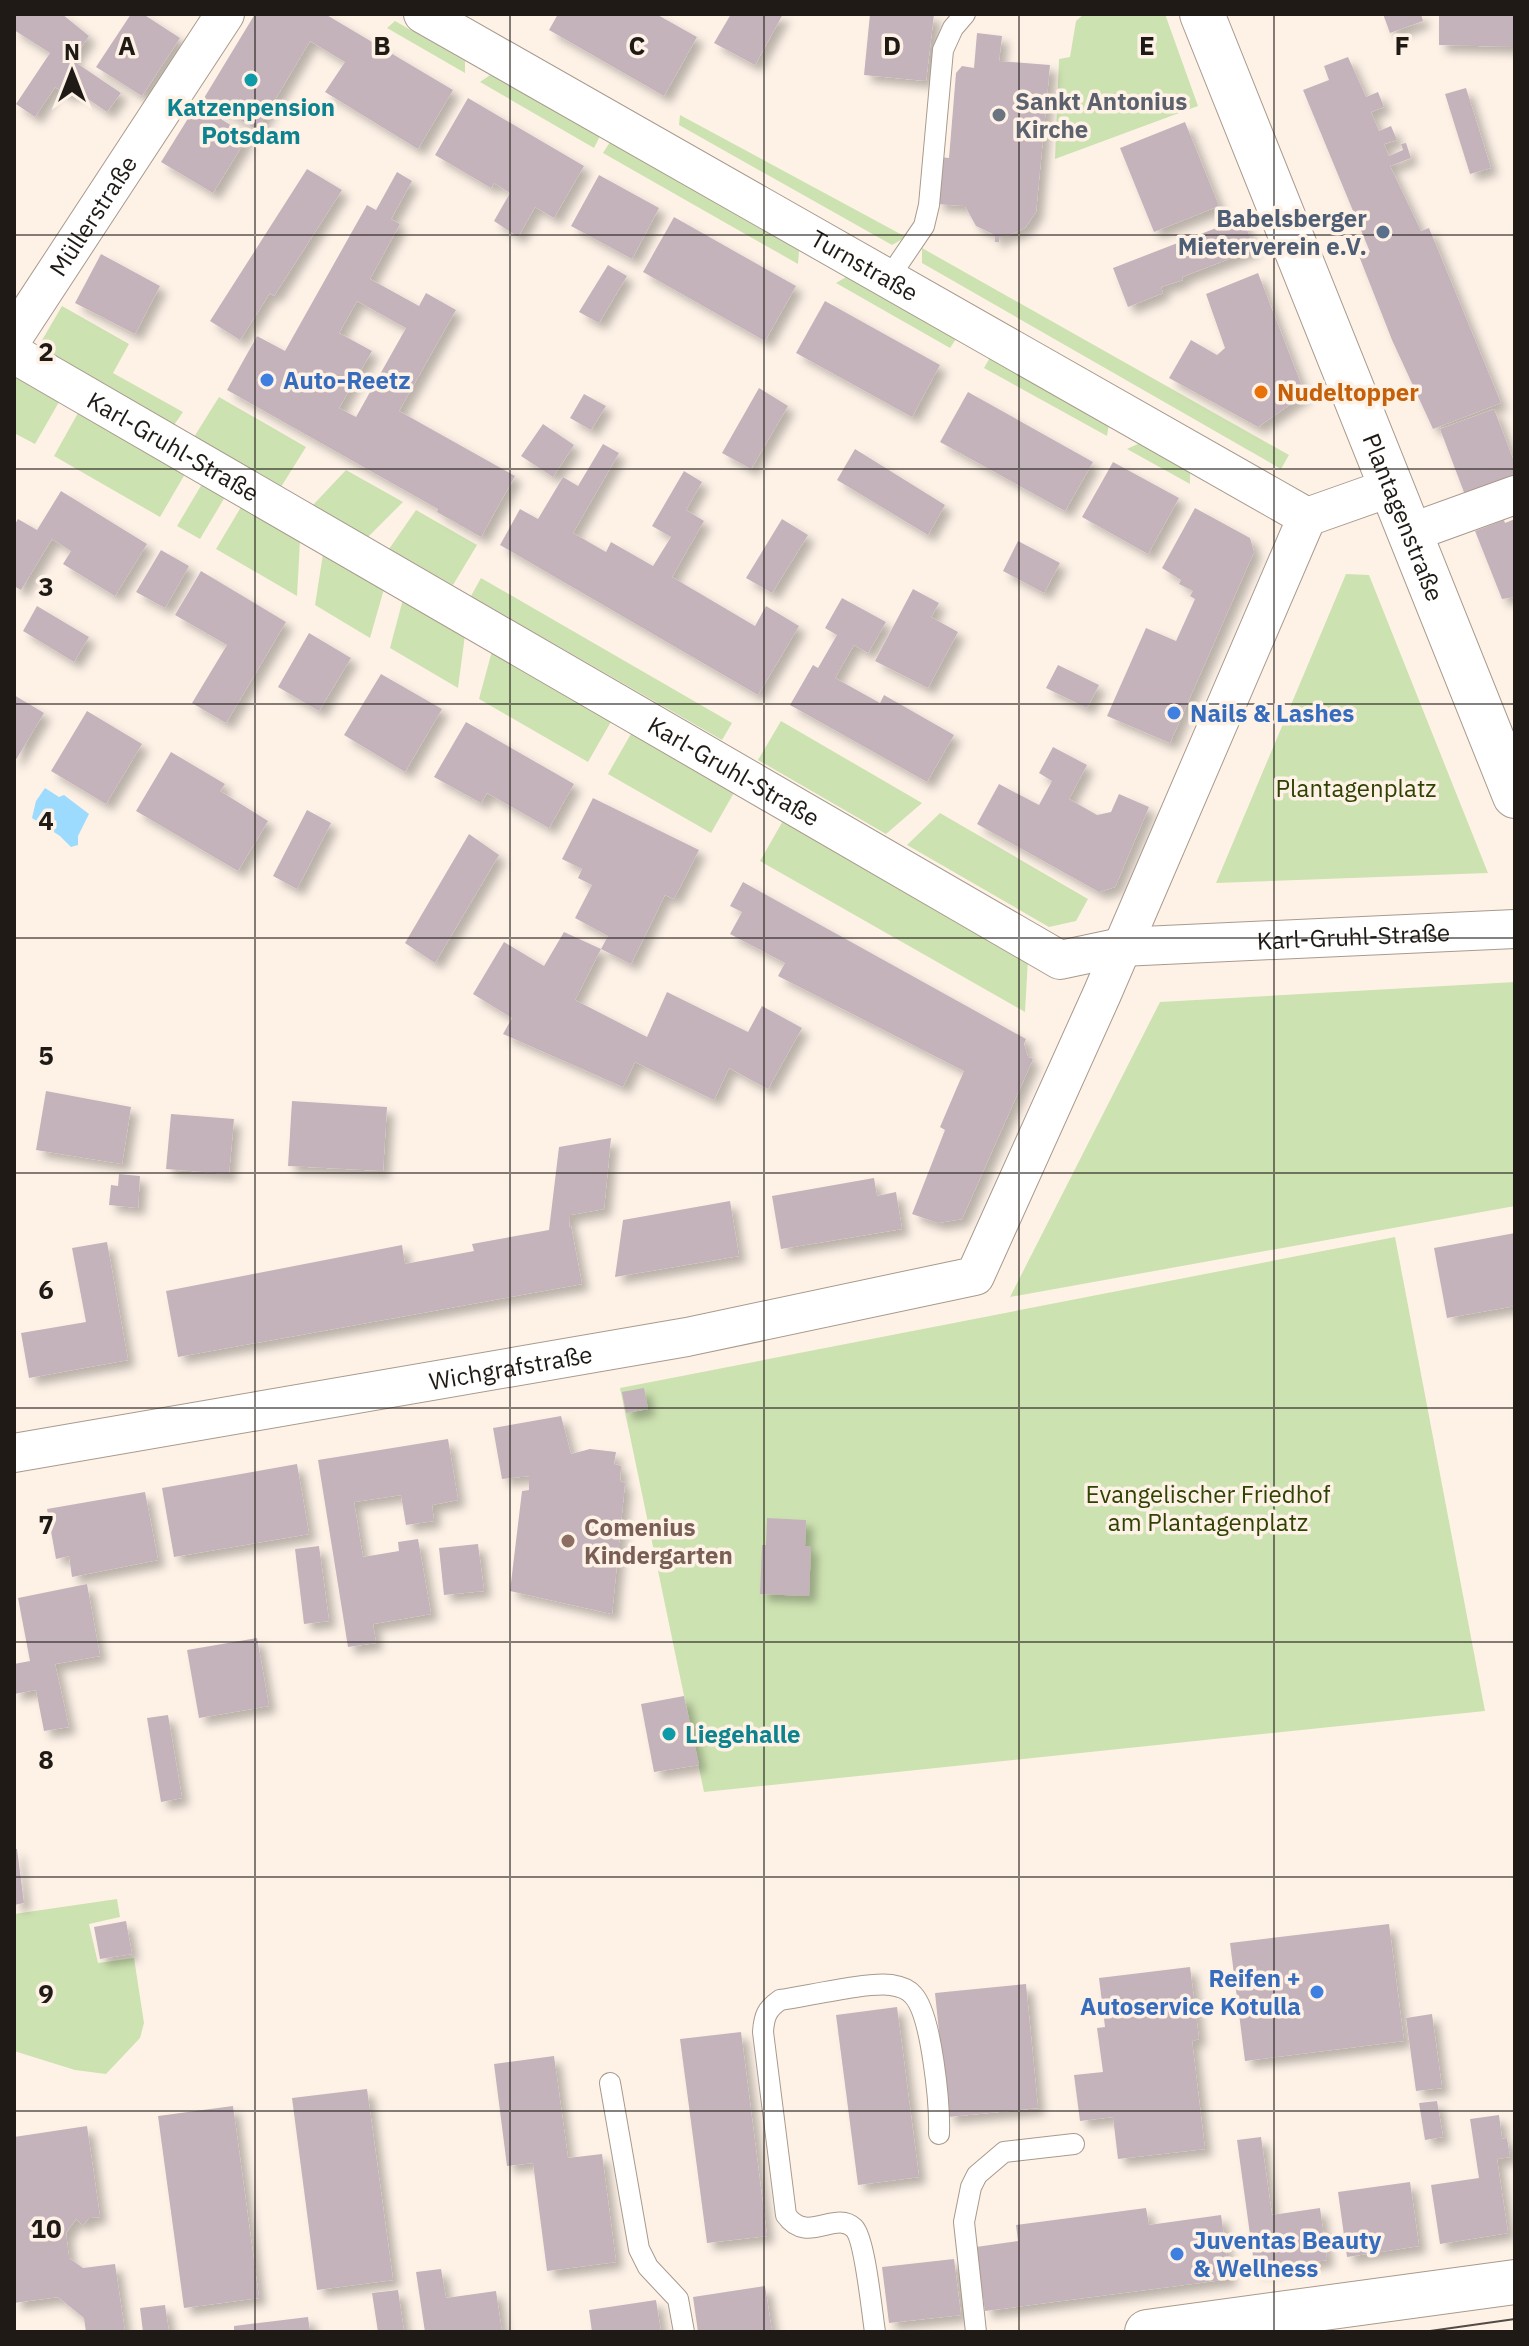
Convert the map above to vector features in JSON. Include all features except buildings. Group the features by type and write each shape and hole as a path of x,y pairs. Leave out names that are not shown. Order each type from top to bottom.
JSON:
{"street":[{"name":"Müllerstraße","path":"14,336 225,14"},
{"name":"Turnstraße","path":"423,14 1307,517"},
{"name":"Plantagenstraße","path":"1202,14 1515,796"},
{"name":"Karl-Gruhl-Straße","path":"14,354 1060,960 1121,947 1515,929"},
{"path":"1121,947 1307,517 1392,487"},
{"path":"1410,533 1515,495"},
{"name":"Wichgrafstraße","path":"14,1453 687,1337 975,1276 1121,947"},
{"path":"1147,2332 1515,2282"}],"lane":[{"path":"888,279 924,226 929,205 943,50 953,28 965,14"},
{"path":"875,2332 862,2246 854,2228 845,2224 801,2229 792,2224 786,2215 763,2032 769,2008 780,2000 880,1985 903,1988 914,1995 925,2020 940,2106 939,2134"},
{"path":"610,2083 639,2249 648,2267 678,2299 684,2332"},
{"path":"976,2332 964,2222 971,2187 977,2175 1004,2152 1074,2144"}],"green space":[{"path":"1084,14 1165,14 1198,106 1055,159 1059,59 1070,57 1076,21"},
{"path":"395,21 465,61 465,73 387,28"},
{"path":"490,75 600,136 594,148 480,82"},
{"path":"680,115 906,237 892,245 679,125"},
{"path":"610,142 799,251 798,264 603,153"},
{"path":"922,248 1289,455 1281,469 922,263"},
{"path":"846,277 958,336 950,348 836,283"},
{"path":"62,306 129,344 113,373 183,412 174,425 38,347"},
{"path":"993,352 1109,424 1107,436 984,368"},
{"path":"14,376 59,402 35,444 14,433"},
{"path":"219,397 306,447 281,487 194,437"},
{"path":"78,413 185,474 160,517 54,456"},
{"path":"1140,443 1190,470 1190,484 1127,449"},
{"path":"346,470 403,502 368,537 313,505"},
{"path":"202,484 225,497 200,539 177,526"},
{"path":"241,507 300,540 297,596 216,549"},
{"path":"416,510 477,545 453,585 389,549"},
{"path":"323,554 384,589 370,638 315,605"},
{"name":"Plantagenplatz","path":"1346,574 1369,575 1488,873 1216,883"},
{"path":"481,578 732,723 722,740 471,596"},
{"path":"403,599 465,635 458,688 390,648"},
{"path":"492,651 612,720 588,762 479,699"},
{"path":"781,721 922,803 886,834 758,760"},
{"path":"632,732 735,791 711,833 608,774"},
{"path":"940,813 1088,899 1076,921 1049,927 907,845"},
{"path":"784,819 1028,959 1025,1012 760,861"},
{"path":"1515,982 1515,1206 1010,1297 1160,1002"},
{"name":"Evangelischer Friedhof am Plantagenplatz","path":"1395,1237 1485,1711 704,1792 620,1388"},
{"path":"117,1899 120,1917 89,1924 98,1963 134,1958 144,2023 140,2038 106,2074 75,2070 14,2051 14,1914"}],"water":[{"path":"45,788 59,797 64,795 89,814 78,836 78,845 71,847 32,818 36,801"}],"tram line":[{"path":"1423,2332 1515,2319"}],"place":[{"name":"Katzenpension Potsdam","path":"251,80"},
{"name":"Sankt Antonius Kirche","path":"999,115"},
{"name":"Babelsberger Mieterverein e.V.","path":"1383,232"},
{"name":"Auto-Reetz","path":"267,380"},
{"name":"Nudeltopper","path":"1261,392"},
{"name":"Nails & Lashes","path":"1174,713"},
{"name":"Comenius Kindergarten","path":"568,1541"},
{"name":"Liegehalle","path":"669,1734"},
{"name":"Reifen + Autoservice Kotulla","path":"1317,1992"},
{"name":"Juventas Beauty & Wellness","path":"1177,2254"}]}
